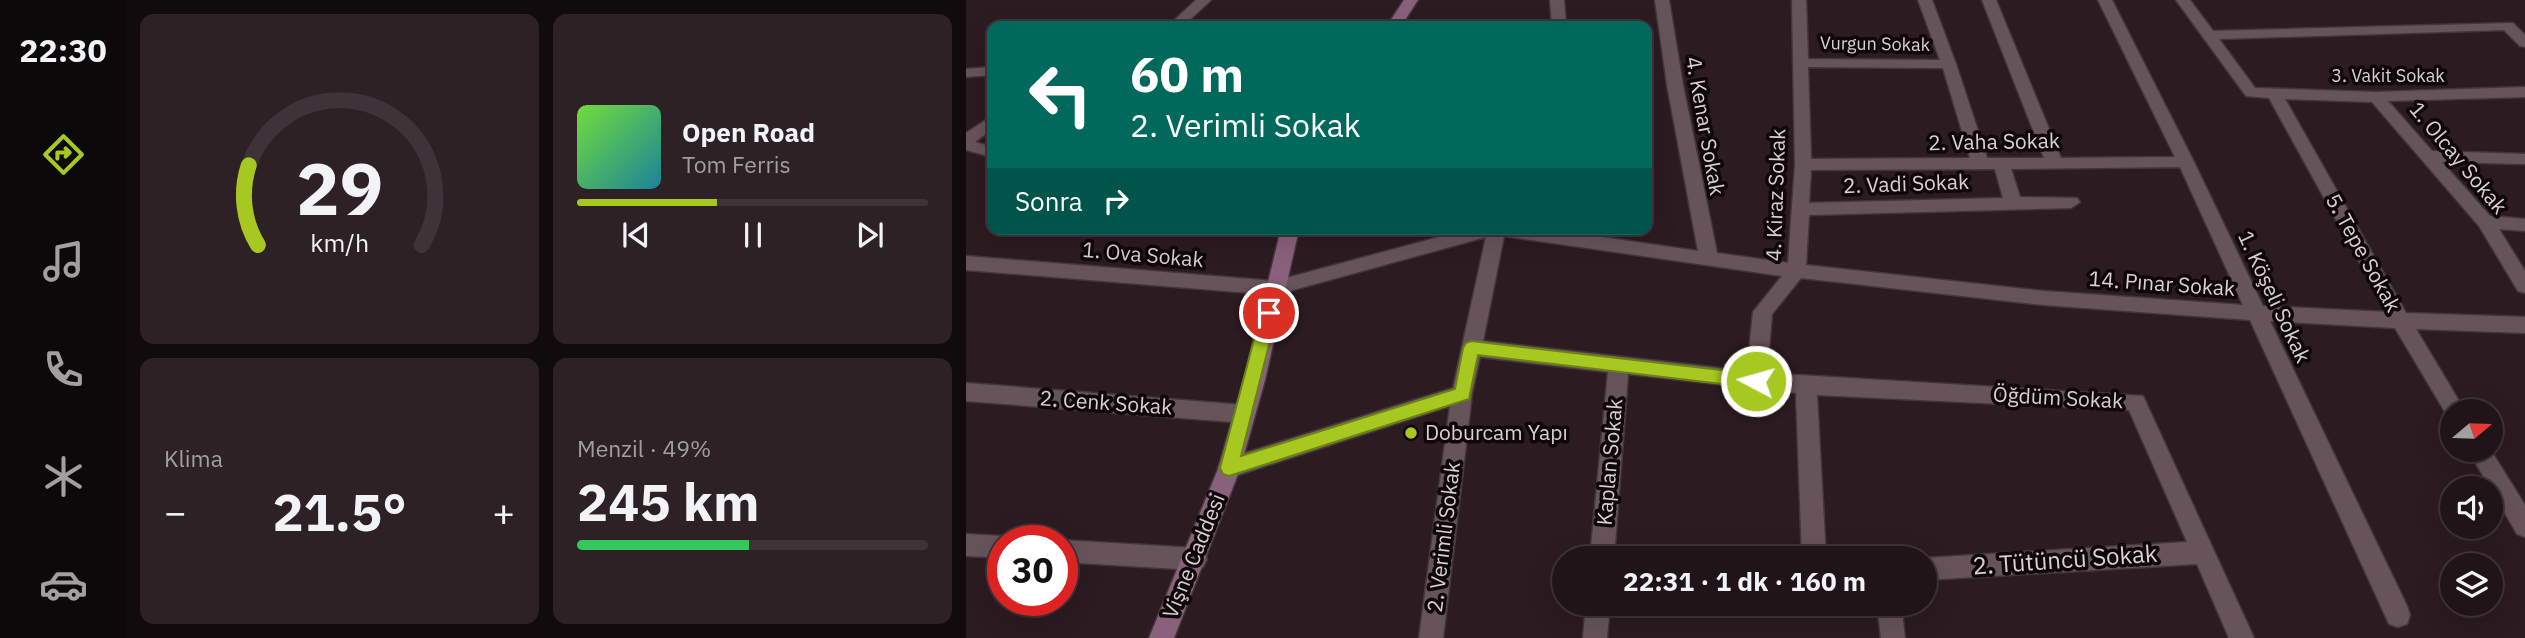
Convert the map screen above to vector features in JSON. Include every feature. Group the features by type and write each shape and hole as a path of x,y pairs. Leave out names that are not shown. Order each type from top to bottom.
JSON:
{"main road":[{"path":"1397,21 1411,0"},
{"name":"Vişne Caddesi","path":"1161,638 1195,559 1229,468 1245,414 1288,235"}],"street":[{"path":"1181,21 1204,0"},
{"path":"1557,0 1559,21"},
{"name":"4. Kenar Sokak","path":"1662,0 1675,85 1709,260"},
{"name":"4. Kiraz Sokak","path":"1756,381 1763,312 1797,270 1803,165 1799,0"},
{"path":"1925,0 1949,64 1980,163"},
{"path":"1989,0 2054,161"},
{"name":"1. Köşeli Sokak","path":"2105,0 2186,162 2398,615"},
{"path":"2183,0 2250,93"},
{"path":"2207,35 2508,26 2525,43"},
{"name":"Vurgun Sokak","path":"1800,63 1949,64"},
{"path":"966,73 987,71"},
{"name":"3. Vakit Sokak","path":"2250,93 2376,97 2525,92"},
{"name":"5. Tepe Sokak","path":"2274,93 2401,321 2448,399"},
{"name":"1. Olcay Sokak","path":"2376,97 2485,222 2525,286"},
{"path":"966,143 987,125"},
{"path":"966,143 987,150"},
{"path":"2427,156 2525,159"},
{"path":"2001,162 2013,204"},
{"name":"2. Vaha Sokak","path":"1803,165 2186,162"},
{"name":"2. Vadi Sokak","path":"1801,209 2071,202"},
{"path":"2485,222 2525,225"},
{"name":"1. Ova Sokak","path":"966,263 1275,288 1473,235"},
{"name":"2. Verimli Sokak","path":"1432,638 1462,394 1494,235"},
{"name":"14. Pınar Sokak","path":"1542,235 1709,260 2042,298 2256,314 2525,325"},
{"name":"Öğdüm Sokak","path":"1471,348 1806,386 2136,402 2242,638"},
{"name":"Kaplan Sokak","path":"1603,546 1619,366"},
{"path":"1806,386 1813,546"},
{"name":"2. Cenk Sokak","path":"966,392 1245,414"},
{"path":"1229,468 1462,394"},
{"path":"2486,462 2525,526"},
{"path":"966,545 987,546"},
{"path":"1078,552 1195,559"},
{"name":"2. Tütüncü Sokak","path":"1937,568 2205,552"},
{"path":"1595,638 1597,616"},
{"path":"1890,616 1893,638"}],"place":[{"name":"Doburcam Yapı","path":"1411,433"}],"route":[{"path":"1269,313 1229,468 1462,394 1471,348 1756,381"}]}
